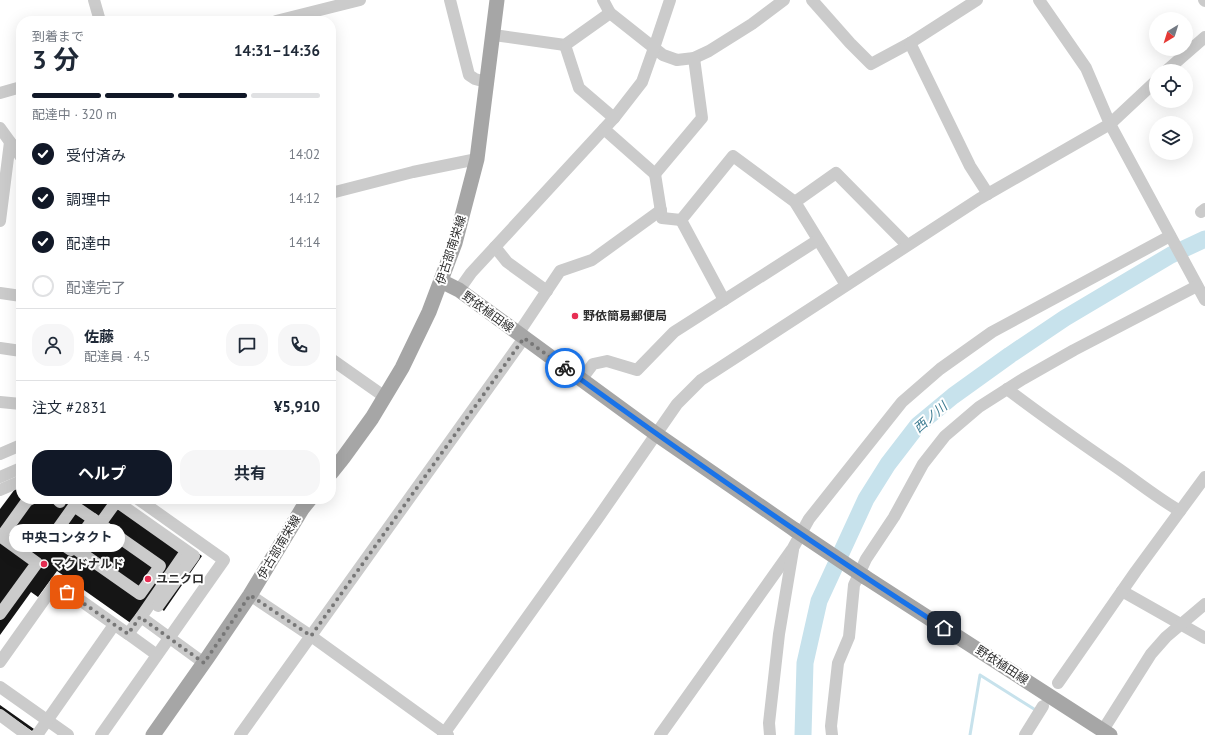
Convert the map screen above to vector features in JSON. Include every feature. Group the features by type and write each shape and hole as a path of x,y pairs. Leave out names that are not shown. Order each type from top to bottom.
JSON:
{"main road":[{"name":"伊古部南栄線","path":"336,467 385,397 402,368 441,281 455,243 477,159 486,82 494,35 497,0"},
{"name":"野依植田線","path":"441,281 459,290 656,434 865,578 1106,732"},
{"name":"伊古部南栄線","path":"153,735 250,595 306,504"}],"street":[{"path":"94,0 99,16"},
{"path":"296,16 360,0"},
{"path":"450,0 469,75 475,79 486,82"},
{"path":"603,0 610,13 663,55 677,60 694,58 709,51 752,24 784,0"},
{"path":"459,290 471,273 614,118 642,82 670,0"},
{"path":"812,0 870,64 910,43 977,0"},
{"path":"1039,0 1086,68 1110,124 1205,300"},
{"path":"494,35 565,45 610,13"},
{"path":"1174,64 1205,37"},
{"path":"910,43 970,166 988,194"},
{"path":"565,45 579,88 614,118"},
{"path":"655,174 702,118 694,58"},
{"path":"0,93 16,88"},
{"path":"250,595 311,636 445,734 677,404 701,380 907,245 988,194 1110,124 1149,88"},
{"path":"0,128 16,150"},
{"path":"604,128 655,174 662,218 682,220"},
{"path":"0,221 10,142"},
{"path":"682,220 733,156 795,202 846,285"},
{"path":"336,192 413,172 477,159"},
{"path":"795,202 836,173 907,245"},
{"path":"240,735 521,336 547,291 560,272 592,260 661,210"},
{"path":"682,220 724,300"},
{"path":"660,735 793,548 809,520 902,402 940,369 992,332 1170,236"},
{"path":"581,380 593,364 607,362 637,370 674,332 818,240"},
{"path":"495,247 507,262 547,291"},
{"path":"832,735 831,726 838,663 849,637 854,585 866,559 894,517 923,464 945,436 979,407 1007,389 1074,350 1197,286"},
{"path":"0,293 16,295"},
{"path":"0,348 16,350"},
{"path":"336,363 385,397"},
{"path":"1007,389 1083,445 1180,511"},
{"path":"0,402 16,404"},
{"path":"0,454 16,447"},
{"path":"0,477 16,470"},
{"path":"1058,683 1122,591 1205,477"},
{"path":"0,490 16,483"},
{"path":"0,614 37,563 0,536 25,504"},
{"path":"73,547 140,594 160,566 97,522 74,506 52,537 71,550 73,547 97,522 113,506 114,504"},
{"path":"120,504 194,556 158,606 128,634"},
{"path":"101,735 224,560 189,547 143,504"},
{"path":"144,619 189,547"},
{"path":"770,735 769,723 779,634 793,548"},
{"path":"0,662 56,584 157,655"},
{"path":"1122,591 1205,638"},
{"path":"1106,732 1151,654 1166,636 1205,604"},
{"path":"144,619 204,663"},
{"path":"37,735 114,625"},
{"path":"0,687 68,735"},
{"path":"1025,735 1043,706"},
{"path":"0,715 27,735"}],"building":[{"path":"16,488 16,504 129,504 202,556 164,611 154,603 132,624 57,571 38,597 31,592 0,635 0,509"},
{"path":"0,705 34,729 32,731 0,709"}],"waterway":[{"name":"西ノ川","path":"803,735 805,663 819,601 866,499 888,464 918,425 953,396 1065,318 1171,255 1205,239"},
{"path":"970,735 980,675 1034,709"}],"way so far":[{"path":"67,592 128,634 140,617 204,663 250,595 311,636 524,338 565,368"}],"place":[{"name":"野依簡易郵便局","path":"575,316"},
{"name":"マクドナルド","path":"44,564"},
{"name":"ユニクロ","path":"148,579"},
{"name":"中央コンタクト","path":"67,592"}],"route":[{"path":"565,368 656,434 795,530 865,578 944,628"}]}
